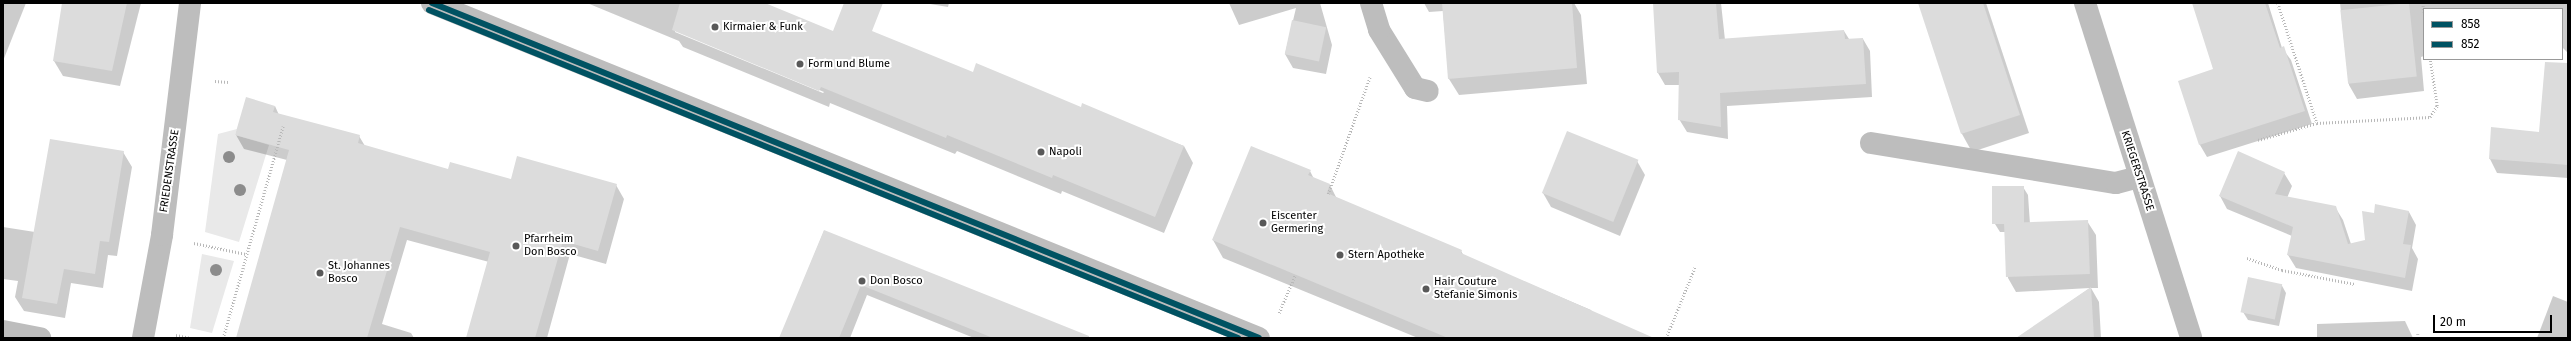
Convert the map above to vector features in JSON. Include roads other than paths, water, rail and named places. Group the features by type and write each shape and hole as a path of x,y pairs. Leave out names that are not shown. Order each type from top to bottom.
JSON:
{"street":[{"name":"FRIEDENSTRASSE","path":"143,338 162,236 190,3"},
{"path":"432,3 1259,338"},
{"path":"1370,3 1379,30 1415,88 1428,91"},
{"name":"KRIEGERSTRASSE","path":"2085,3 2138,177 2163,246 2191,338"},
{"path":"1871,143 2116,183 2138,177"},
{"path":"3,331 40,338"}],"place":[{"name":"Kirmaier & Funk","path":"715,27"},
{"name":"Form und Blume","path":"800,64"},
{"name":"Napoli","path":"1041,152"},
{"name":"Eiscenter Germering","path":"1263,223"},
{"name":"Pfarrheim Don Bosco","path":"516,246"},
{"name":"Stern Apotheke","path":"1340,255"},
{"name":"St. Johannes Bosco","path":"320,273"},
{"name":"Don Bosco","path":"862,281"},
{"name":"Hair Couture Stefanie Simonis","path":"1426,289"}]}
